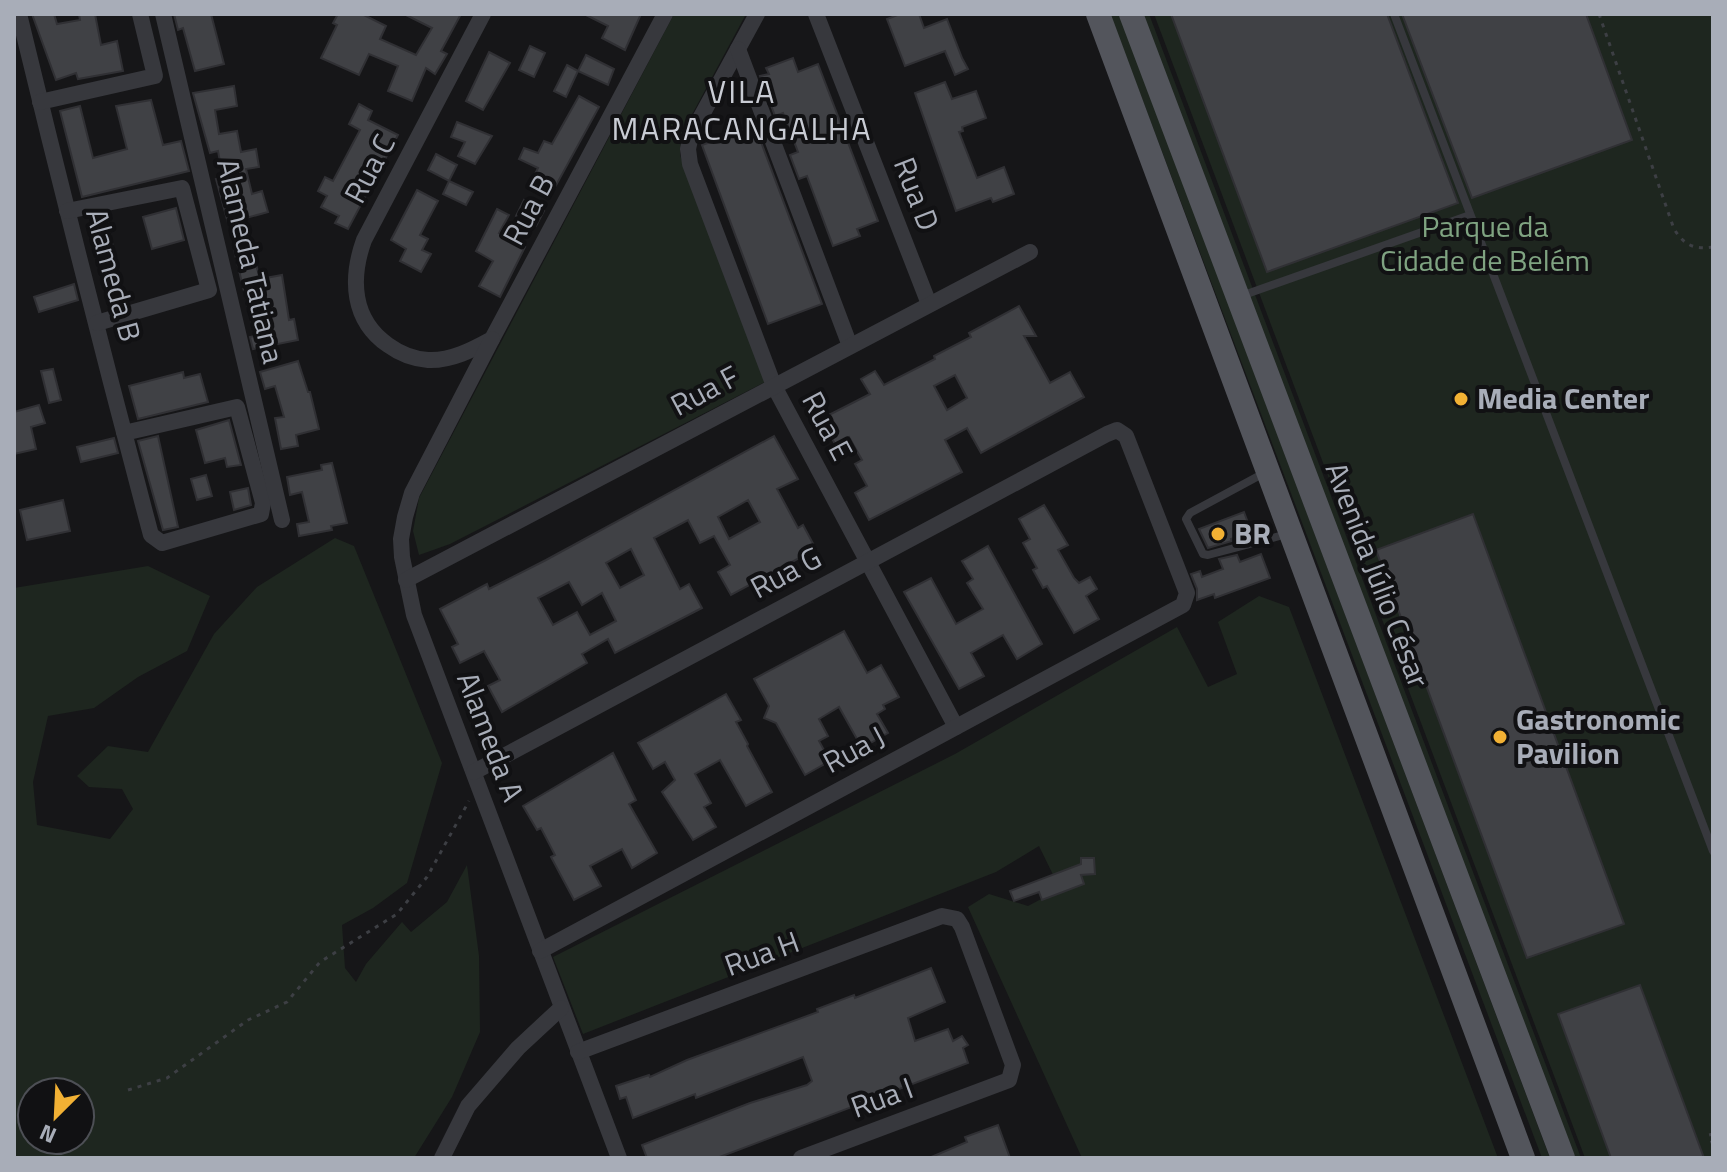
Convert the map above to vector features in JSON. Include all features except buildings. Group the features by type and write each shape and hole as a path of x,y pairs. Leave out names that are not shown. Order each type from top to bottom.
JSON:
{"main road":[{"path":"1098,14 1523,1158"},
{"name":"Avenida Júlio César","path":"1131,14 1563,1158"}],"street":[{"name":"Alameda B","path":"19,14 151,535 162,543"},
{"path":"40,102 155,76 140,14"},
{"name":"Alameda Tatiana","path":"163,14 282,520"},
{"name":"Rua C","path":"483,14 359,254 355,286 357,304 364,320 378,338 411,358 443,359 465,353 492,339"},
{"name":"Rua B","path":"492,339 665,14"},
{"path":"757,14 738,49 850,346"},
{"name":"Rua D","path":"816,14 929,304"},
{"name":"Rua E","path":"738,49 691,135 688,149 690,164 774,386 956,727"},
{"path":"67,211 182,188 209,290 97,323"},
{"name":"Rua F","path":"406,580 1030,252"},
{"name":"Alameda A","path":"492,339 412,493 401,539 406,580 414,615 619,1158"},
{"name":"Alameda Tatiana","path":"124,433 237,407 263,503 261,514 162,543"},
{"name":"Rua G","path":"474,772 1117,430 1126,436 1187,593"},
{"name":"Rua J","path":"540,951 1183,605 1187,593"},
{"name":"Rua H","path":"578,1052 942,916 957,919 962,927"},
{"name":"Rua I","path":"801,1158 1009,1080 1013,1065 962,927"},
{"path":"442,1158 468,1106 518,1048 561,1008"}],"lane":[{"path":"1394,14 1713,851"},
{"path":"1238,297 1470,215"},
{"path":"1267,472 1190,513 1186,519 1203,554 1208,555 1289,533"}],"path":[{"path":"1599,14 1674,229 1683,243 1702,249 1713,247"},
{"path":"128,1090 167,1078 248,1020 287,1002 320,962 397,914 427,877 472,795 481,791"},
{"path":"1713,1134 1709,1135 1713,1145"}],"green space":[{"path":"674,14 746,14 681,135 680,155 765,382 450,544 419,555 413,531 419,498"},
{"path":"1110,14 1119,14 1550,1158 1542,1158"},
{"path":"1143,14 1149,14 1581,1158 1575,1158"},
{"name":"Parque da Cidade de Belém","path":"1154,14 1713,14 1713,1158 1585,1158"},
{"path":"335,538 354,546 442,763 407,883 373,908 342,925 345,968 356,982 366,964 402,922 411,932 447,902 467,865 479,956 480,1032 452,1097 414,1158 14,1158 14,588 148,566 210,596 187,651 138,677 94,708 48,716 33,782 37,825 110,839 133,809 122,789 89,787 77,776 108,746 148,752 214,634 257,587"},
{"path":"1259,596 1289,607 1498,1158 1082,1158 968,907 989,894 1028,906 1060,889 1039,846 996,872 583,1034 553,957 955,754 1177,627 1208,687 1237,674 1218,622"}],"place":[{"name":"Media Center","path":"1461,399"},
{"name":"BR","path":"1218,534"},
{"name":"Gastronomic Pavilion","path":"1500,737"}],"district":[{"name":"VILA MARACANGALHA","path":"742,110"}]}
